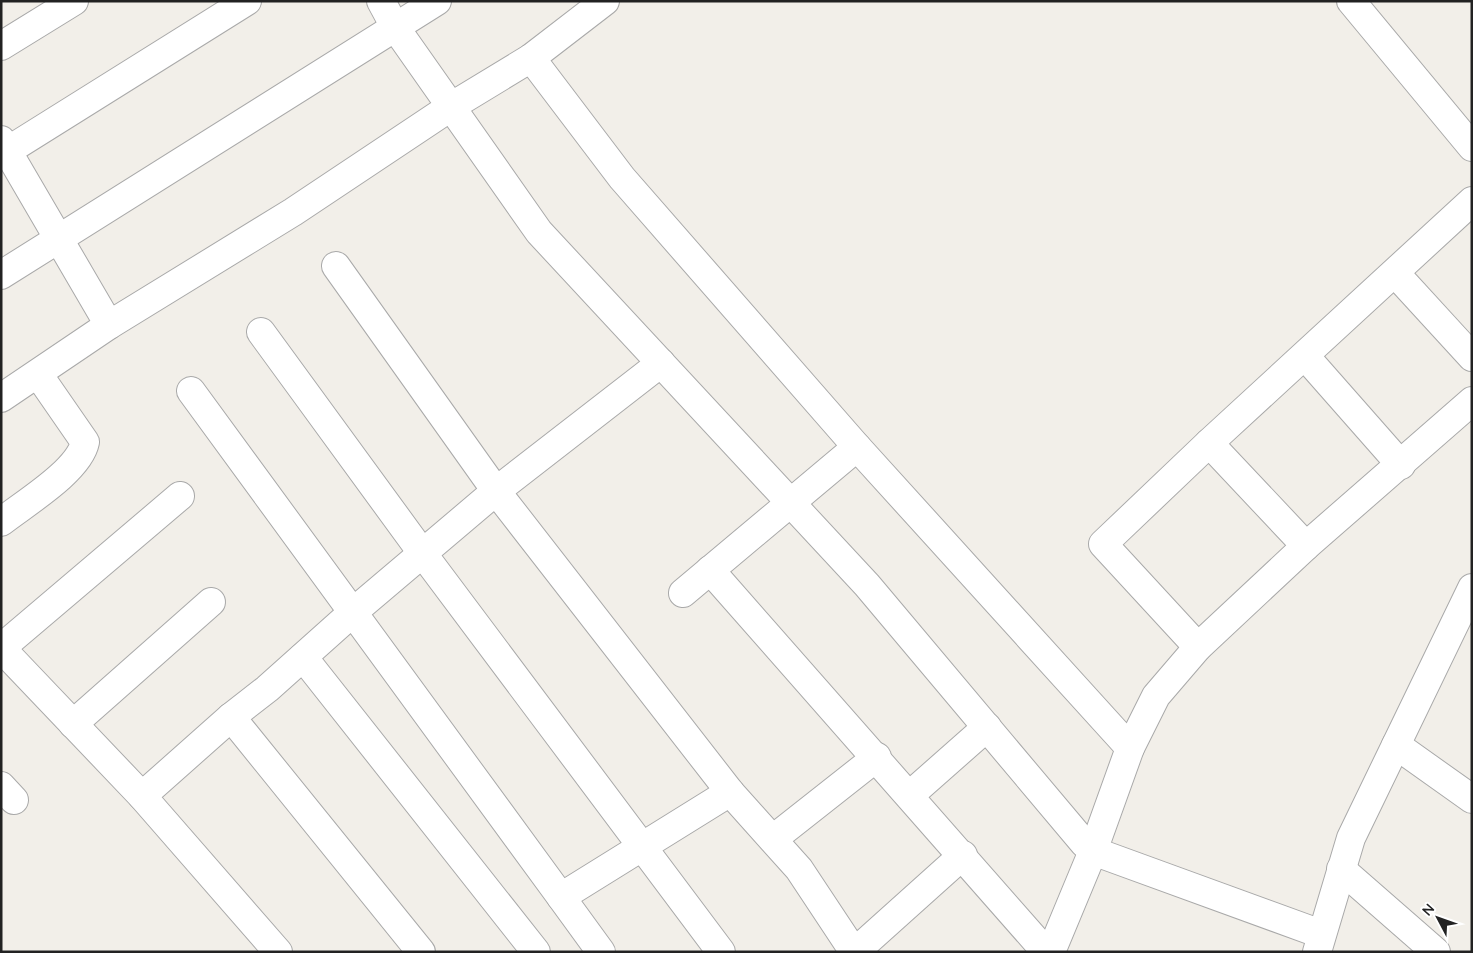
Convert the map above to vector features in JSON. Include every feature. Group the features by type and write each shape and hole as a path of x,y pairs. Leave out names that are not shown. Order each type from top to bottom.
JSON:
{"street":[{"path":"1,46 74,1"},
{"path":"109,325 3,149 247,1"},
{"path":"380,1 396,27 539,232 867,585 1084,843 1093,851 1319,943 1351,838 1472,588"},
{"path":"1,276 58,238 437,1"},
{"path":"1,398 109,325 293,212 452,106 531,58 605,1"},
{"path":"1352,1 1472,147"},
{"path":"531,58 622,178 857,447 1130,748"},
{"path":"1198,647 1103,544 1209,443 1472,202"},
{"path":"336,266 496,492 730,792 799,869 854,952 963,856"},
{"path":"1395,273 1472,357"},
{"path":"261,332 423,554 721,952"},
{"path":"1305,356 1401,465"},
{"path":"142,796 352,613 496,492 660,363"},
{"path":"1,522 67,471 83,452 85,442 38,374"},
{"path":"192,391 601,952"},
{"path":"1051,952 1093,851 1130,748 1156,696 1198,647 1306,546 1472,401"},
{"path":"1209,443 1306,546"},
{"path":"683,593 857,447"},
{"path":"180,496 1,648 142,796 278,952"},
{"path":"710,570 877,757 1046,952"},
{"path":"73,724 211,602"},
{"path":"302,657 536,952"},
{"path":"231,717 421,952"},
{"path":"910,795 987,727"},
{"path":"1396,746 1472,799"},
{"path":"773,839 877,757"},
{"path":"561,897 730,792"},
{"path":"1341,869 1436,952"}]}
